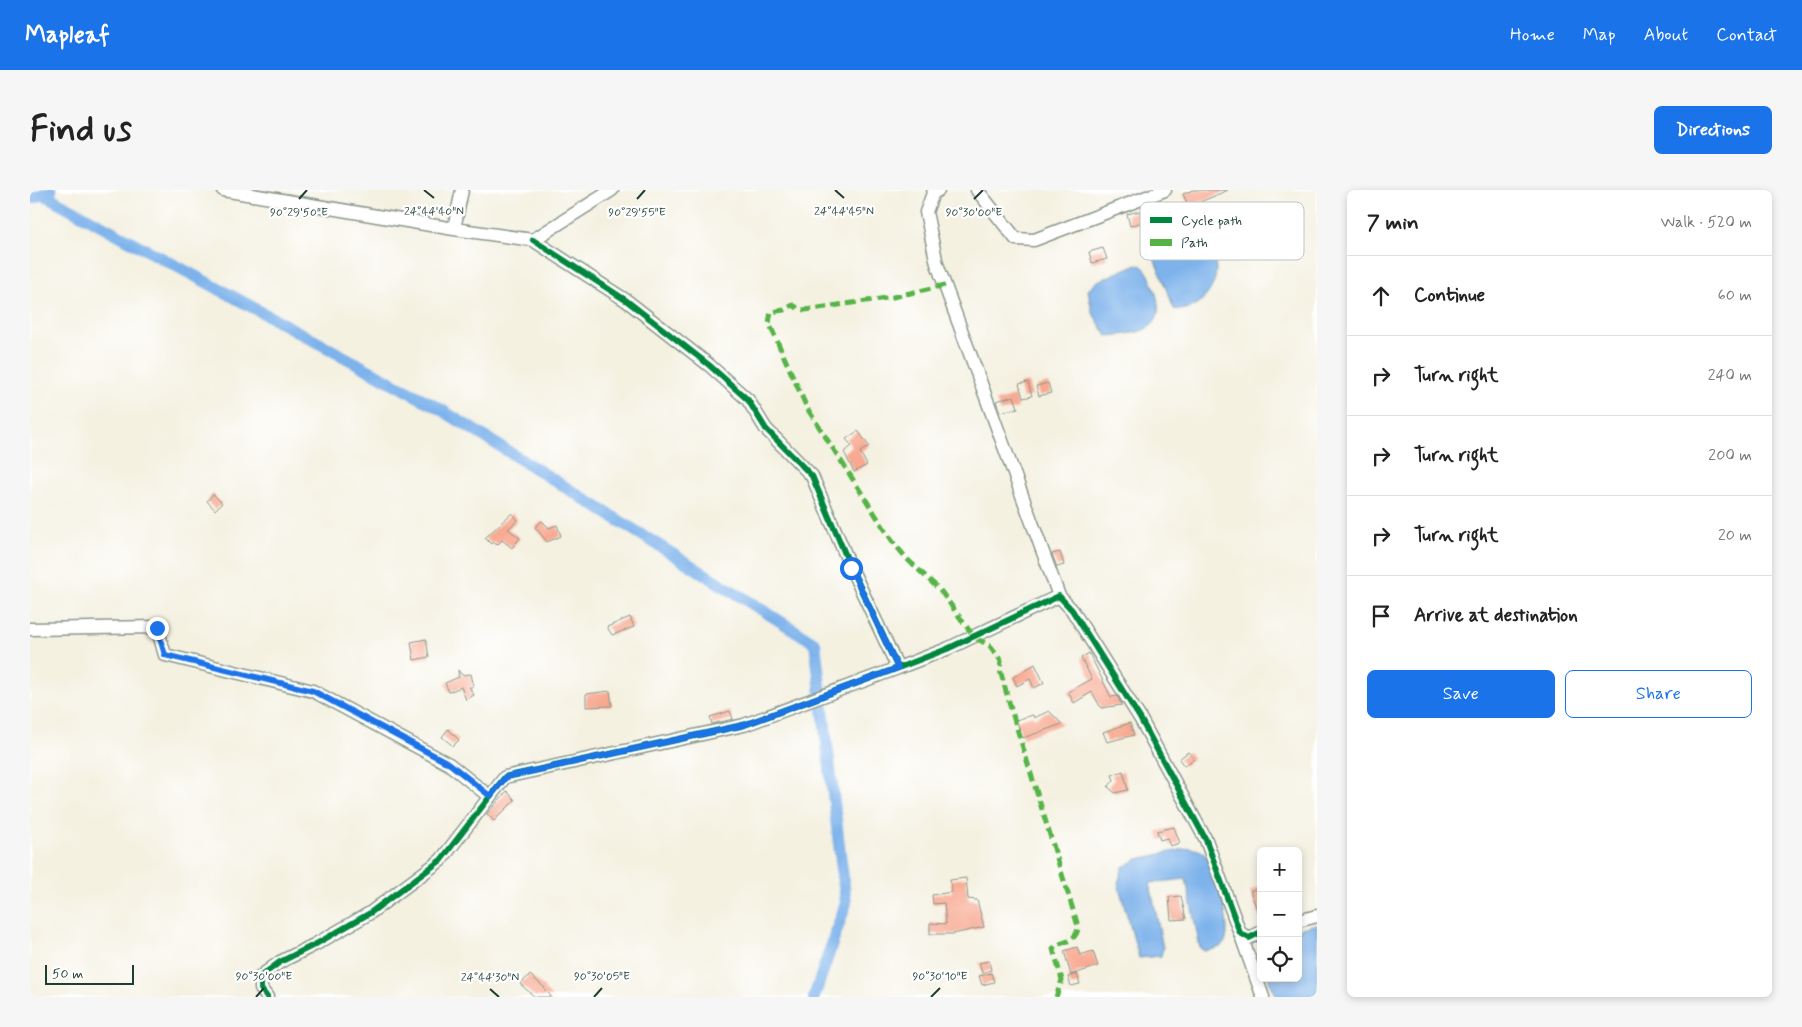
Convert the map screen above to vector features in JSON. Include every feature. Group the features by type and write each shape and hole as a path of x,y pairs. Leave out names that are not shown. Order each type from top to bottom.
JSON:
{"street":[{"path":"223,190 454,229 533,240 627,302 709,365 748,400 766,429 812,476 851,568 898,668"},
{"path":"454,229 462,190"},
{"path":"533,240 612,190"},
{"path":"938,190 933,192 926,212 937,264 1060,596 1072,610 1140,718 1206,840 1263,997"},
{"path":"977,190 1016,239 1034,240 1165,190"},
{"path":"267,997 261,989 261,976 280,962 370,913 441,860 506,777 744,725 947,649 1060,596"},
{"path":"30,629 157,628 165,655 313,691 450,764 490,796"},
{"path":"1302,921 1317,916"},
{"path":"1240,933 1249,938 1257,934"}],"water":[{"path":"1155,260 1214,260 1216,275 1206,296 1197,304 1186,309 1174,309"},
{"path":"1137,264 1145,269 1153,285 1158,311 1156,320 1151,326 1143,330 1107,336 1092,312 1088,290 1098,281"},
{"path":"1189,848 1200,850 1206,856 1217,879 1227,923 1225,942 1213,950 1204,951 1200,948 1186,879 1150,883 1163,948 1161,956 1139,958 1118,883 1123,867 1138,859"},
{"path":"1317,924 1317,994 1304,997 1277,997 1270,982 1302,982 1302,928"}],"building":[{"path":"1193,190 1228,190 1200,202 1187,202 1183,194"},
{"path":"1140,211 1140,223 1130,226 1127,214"},
{"path":"1103,248 1107,259 1092,263 1089,252"},
{"path":"1028,382 1032,396 1023,398 1019,384"},
{"path":"1048,383 1051,393 1039,396 1036,386"},
{"path":"1014,396 1018,408 1000,412 996,401"},
{"path":"858,431 869,446 860,452 867,465 854,472 844,452 852,446 846,439"},
{"path":"213,494 222,503 215,510 207,501"},
{"path":"512,513 518,520 508,529 520,538 512,548 502,540 497,545 493,542 491,544 485,538"},
{"path":"542,521 549,528 557,525 561,536 547,542 535,527"},
{"path":"1060,552 1064,565 1057,567 1052,554"},
{"path":"630,617 634,627 612,635 607,627"},
{"path":"426,639 429,657 414,660 411,642"},
{"path":"1089,653 1111,697 1117,696 1122,705 1101,708 1092,692 1074,703 1068,692 1092,679 1081,658"},
{"path":"1035,664 1044,683 1034,688 1030,679 1017,686 1013,677"},
{"path":"458,670 462,675 471,674 474,687 469,687 474,695 466,700 461,687 449,692 445,683 459,677"},
{"path":"610,691 612,706 586,707 586,694"},
{"path":"730,711 733,719 712,724 710,717"},
{"path":"1049,711 1062,724 1023,738 1016,720 1033,715 1034,718"},
{"path":"1130,723 1134,735 1107,742 1103,732"},
{"path":"448,729 459,740 453,746 442,737"},
{"path":"1188,752 1194,759 1184,766 1179,759"},
{"path":"1123,771 1128,790 1115,793 1108,787 1114,780 1112,775"},
{"path":"507,791 515,800 494,821 487,814"},
{"path":"1174,827 1180,843 1170,846 1167,838 1160,840 1157,831"},
{"path":"966,878 968,899 977,900 984,927 953,934 930,934 930,923 946,924 944,903 933,904 932,895 952,892 950,880"},
{"path":"1257,888 1257,909 1250,891"},
{"path":"1181,896 1186,919 1171,920 1169,897"},
{"path":"1077,947 1080,955 1093,951 1098,966 1071,975 1064,951"},
{"path":"989,961 991,970 982,973 979,963"},
{"path":"991,973 994,982 982,985 979,976"},
{"path":"1077,974 1080,984 1071,986 1068,977"},
{"path":"530,975 552,997 535,997 520,984"}],"waterway":[{"path":"30,199 51,191"},
{"path":"45,195 437,407 815,643 846,903 814,997"}],"marked path":[{"path":"945,285 893,297 805,310 793,305 784,310 771,312 769,323 807,408 893,542 907,559 940,590 974,637 990,646 1001,661 1000,670 1011,709 1078,926 1074,937 1056,945 1053,949 1062,980 1056,997"}],"cycle path":[{"path":"267,997 261,989 261,976 280,962 370,913 441,860 505,777 744,725 898,668 851,568 812,476 766,429 748,400 709,365 627,301 533,240"},
{"path":"898,668 947,649 1059,596 1072,610 1140,718 1206,840 1240,933 1249,938 1257,934"}],"route":[{"path":"157,628 165,655 173,655 313,691 450,764 490,796 506,777 744,725 898,668 851,568"}]}
